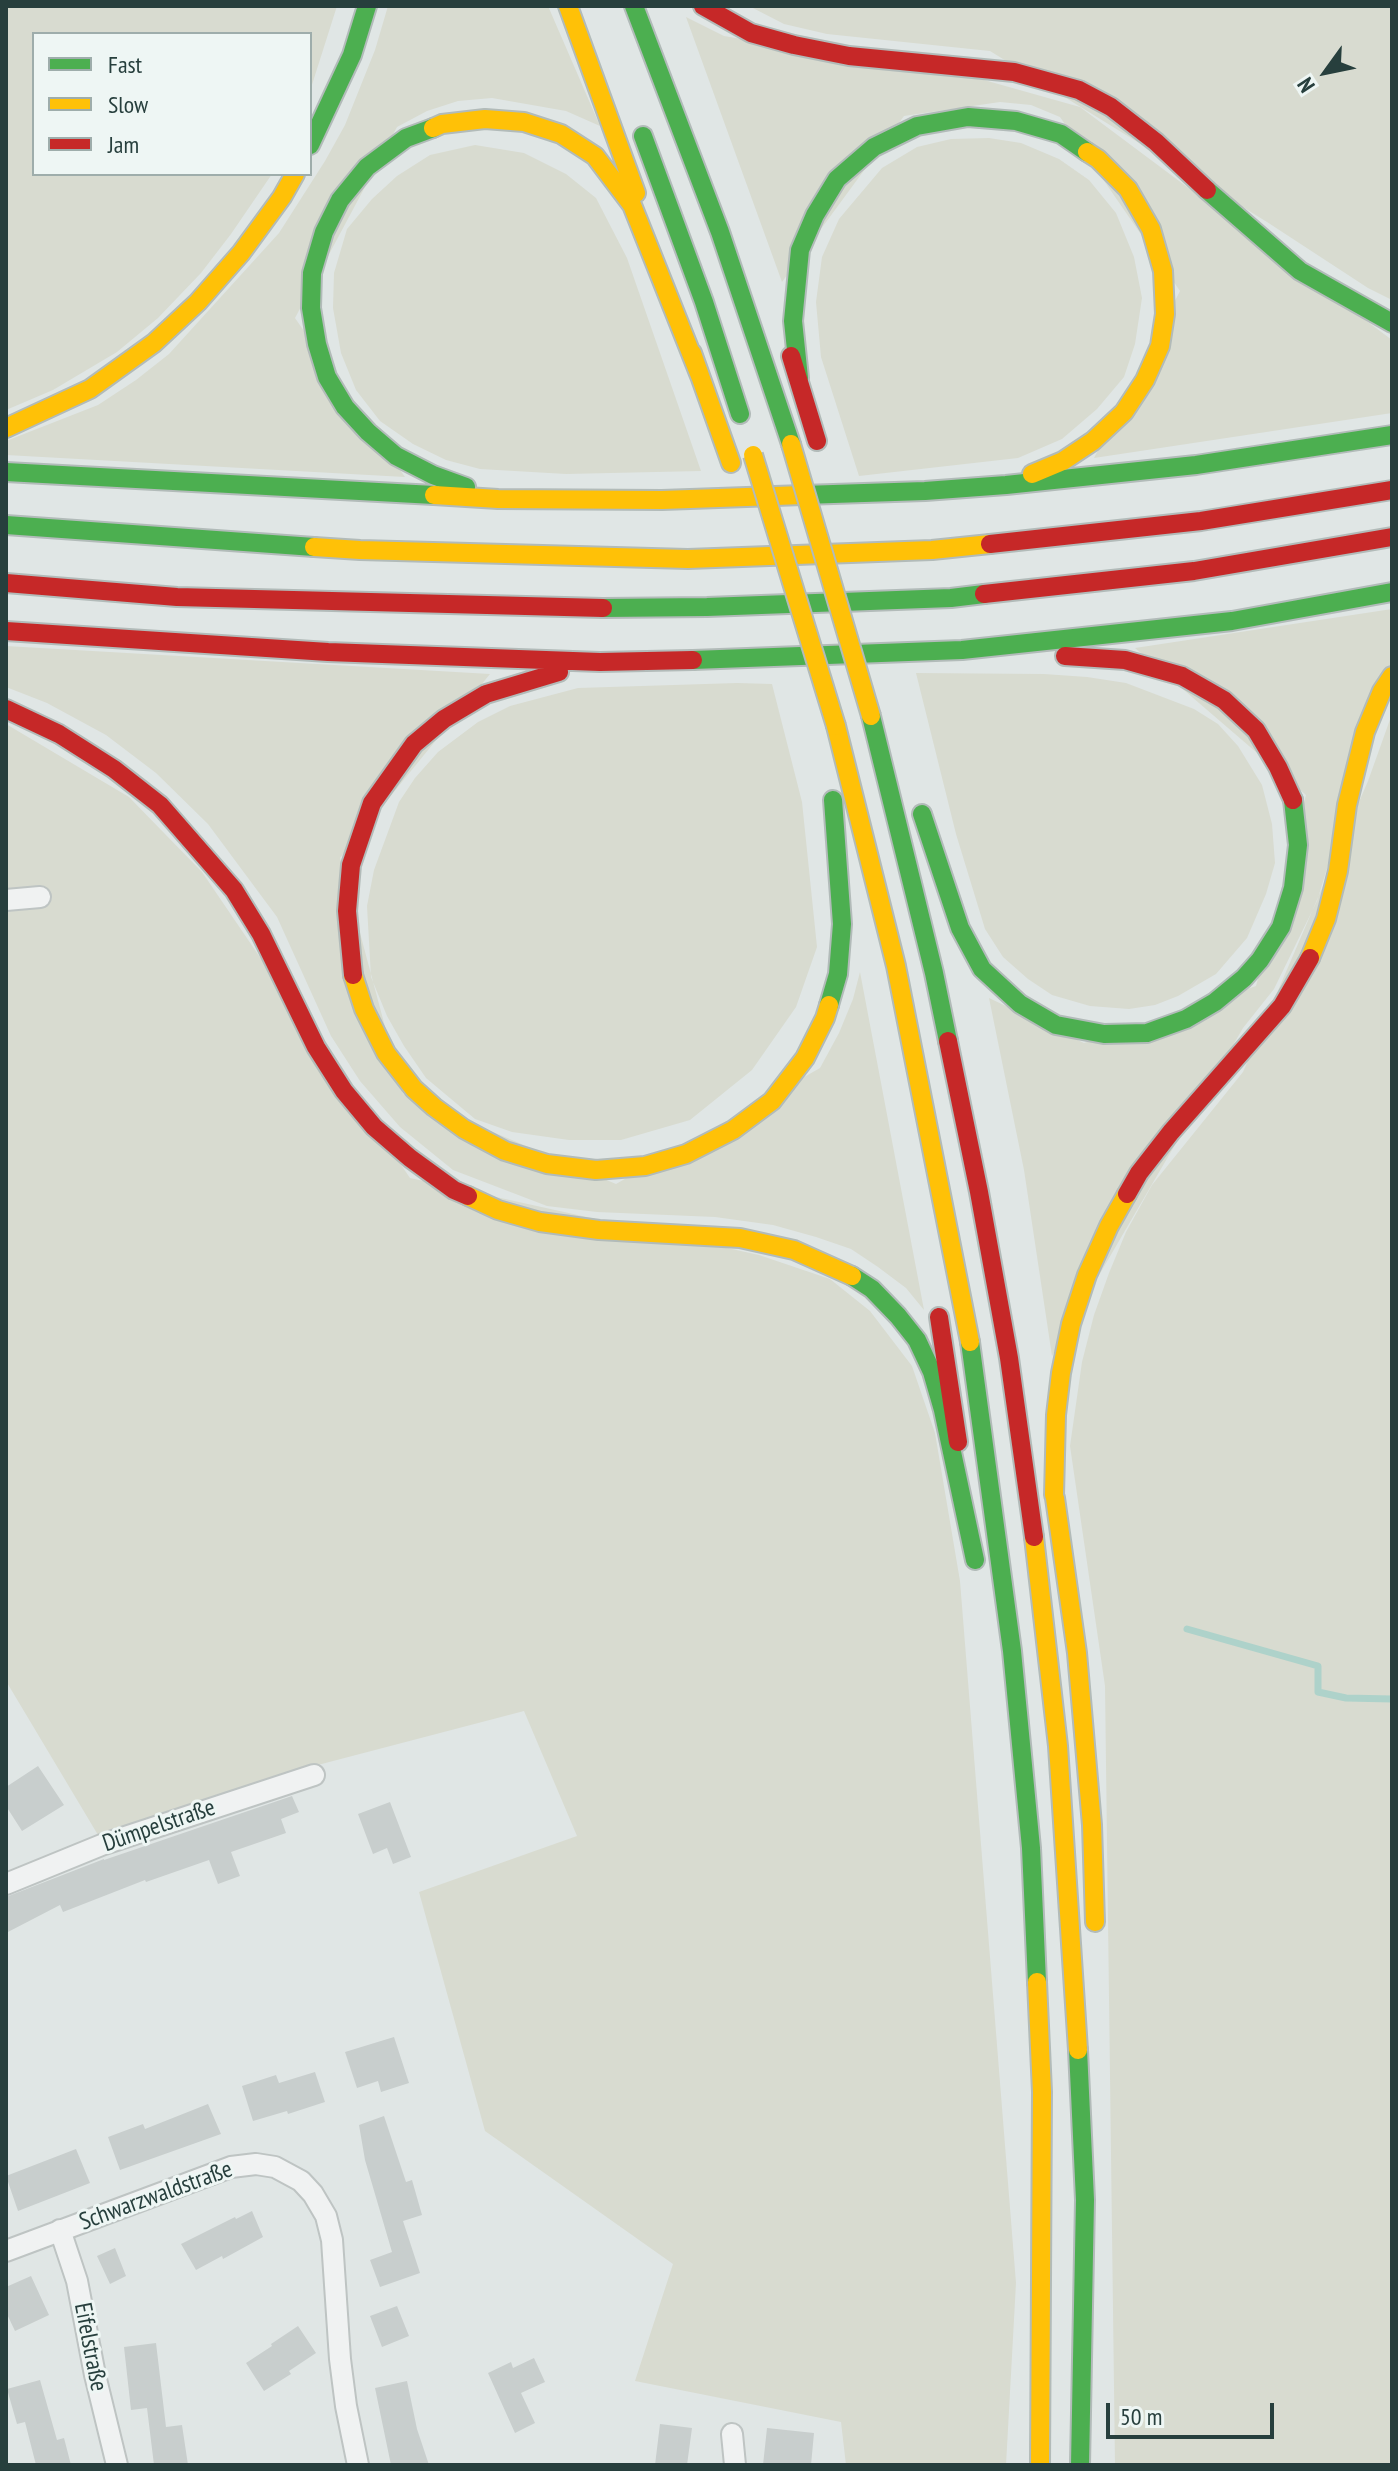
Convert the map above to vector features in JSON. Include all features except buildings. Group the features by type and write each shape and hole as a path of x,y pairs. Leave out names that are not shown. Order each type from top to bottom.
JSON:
{"highway":[{"path":"312,141 352,55 367,6"},
{"path":"568,6 731,463 745,511"},
{"path":"634,6 720,232 791,444 871,716 944,1020 998,1298 1027,1482 1058,1746 1076,1996 1085,2200 1080,2465"},
{"path":"703,6 751,33 794,45 849,56 1014,72 1079,90 1111,107 1156,142 1300,271 1392,323"},
{"path":"635,113 704,302 836,726 896,966 975,1367 1012,1651 1031,1848 1042,2092 1040,2465"},
{"path":"799,378 793,321 800,250 815,215 837,179 874,147 917,126 968,117 1016,121 1061,134 1098,159 1128,189 1151,229 1163,271 1165,314 1160,346 1145,380 1124,412 1093,441 1063,461 1006,485"},
{"path":"498,499 433,475 396,456 345,407 327,377 317,344 311,308 312,273 324,232 340,200 367,167 406,138 442,124 485,119 524,122 561,134 595,156 632,205 700,376"},
{"path":"6,428 90,389 154,343 198,302 241,253 294,176"},
{"path":"778,319 799,378 882,668"},
{"path":"6,472 498,499 662,500 925,491 1006,485 1196,465 1392,435"},
{"path":"6,525 360,550 688,559 932,550 1201,521 1392,490"},
{"path":"6,583 177,597 563,608 707,607 951,598 1194,571 1392,537"},
{"path":"754,540 794,671"},
{"path":"6,631 313,651 600,662 722,660 962,650 1232,621 1392,592"},
{"path":"956,959 920,807 960,928 982,969 1020,1004 1056,1025 1104,1034 1147,1033 1186,1019 1215,1002 1244,978 1281,927 1293,888 1298,845 1294,803 1278,767 1256,730 1224,700 1182,676 1125,660 962,650"},
{"path":"600,662 530,679 486,694 444,719 414,744 372,803 351,865 347,911 353,974 364,1009 386,1053 414,1089 464,1129 505,1151 547,1164 596,1170 645,1166 686,1154 733,1130 772,1101 805,1058 825,1018 838,974 842,924 830,793 859,923"},
{"path":"1054,1495 1056,1415 1061,1373 1071,1324 1087,1275 1109,1226 1139,1173 1282,1006 1306,967 1326,919 1338,871 1347,805 1365,732 1382,691 1392,676"},
{"path":"6,709 59,734 114,769 160,805 234,890 261,934 316,1047 344,1091 374,1127 454,1190 498,1210 540,1222 599,1230 740,1238 794,1250 845,1271 872,1289 917,1340 932,1372 943,1410 976,1568 936,1300"},
{"path":"1040,1405 1077,1653 1092,1825 1095,1945"},
{"path":"1016,1909 1040,2244"},
{"path":"1085,2200 1098,2080"}],"street":[{"path":"6,900 40,897"},
{"name":"Dümpelstraße","path":"6,1884 104,1844 314,1775"},
{"name":"Schwarzwaldstraße","path":"6,2251 231,2167 256,2164 275,2167 301,2181 326,2216 332,2240 342,2374 358,2465"},
{"name":"Eifelstraße","path":"60,2230 77,2281 117,2465"},
{"path":"732,2434 735,2465"}],"shaded area":[{"path":"6,6 337,6 312,85 312,32 32,32 32,176 271,176 201,273 158,318 117,352 53,390 6,410"},
{"path":"388,6 548,6 600,126 566,111 492,98 458,101 427,111 397,127 295,318 405,477 6,455 6,441 98,405 169,354 279,233 345,125 375,50"},
{"path":"749,6 1392,6 1392,300 1368,288 990,51 827,34 784,24"},
{"path":"686,17 724,36 984,80 1080,107 1392,340 1392,413 1094,458 1180,291 1060,117 1031,105 1000,102 904,116 782,282"},
{"path":"989,138 1021,143 1059,159 1089,180 1116,213 1134,257 1142,298 1135,344 1124,377 1097,409 1062,439 1018,458 859,476 821,357 816,302 822,257 839,219 882,168 917,147 951,139"},
{"path":"475,145 524,153 566,174 596,198 627,258 701,471 566,474 480,469 446,460 413,444 380,421 356,390 341,353 333,308 334,273 347,229 372,199 397,176 430,155"},
{"path":"1392,609 1392,658 1317,901 1274,989 1243,1028 1052,1356 1024,1170 989,998 1084,1043 1256,986 1306,795 1135,648"},
{"path":"6,646 490,674 340,858 403,1094 616,1184 820,1068 839,1033 860,972 924,1310 906,1288 878,1267 851,1249 816,1237 773,1225 715,1217 597,1212 547,1206 453,1170 400,1127 360,1081 331,1036 277,917 208,824 156,773 106,735 47,703 6,687"},
{"path":"916,673 1044,674 1126,683 1194,709 1218,724 1238,746 1262,785 1272,824 1275,863 1266,894 1247,938 1216,974 1155,1005 1129,1009 1090,1006 1052,995 1003,957 985,929 956,834"},
{"path":"772,684 802,802 817,947 796,1007 752,1070 690,1120 621,1140 569,1140 512,1132 475,1119 426,1078 387,1016 371,977 367,906 374,870 399,802 438,752 478,722 510,706 578,688"},
{"path":"1392,714 1392,2465 1115,2465 1105,1686 1070,1446 1082,1362 1109,1273 1126,1232 1152,1185 1243,1072 1368,781"},
{"path":"6,724 129,797 202,872 410,1178 759,1255 830,1279 870,1311 912,1366 935,1433 960,1581 1016,2283 1006,2465 846,2465 841,2422 635,2381 673,2264 485,2131 419,1892 577,1836 524,1711 314,1766 98,1835 6,1681"}],"waterway":[{"path":"1187,1629 1318,1666 1318,1692 1346,1698 1392,1699"}],"traffic: fast":[{"path":"312,141 352,55 367,6"},
{"path":"634,6 720,232 791,444"},
{"path":"799,378 793,321 800,250 815,215 837,179 874,147 917,126 968,117 1016,121 1061,134 1087,152"},
{"path":"433,128 406,138 367,167 340,200 324,232 312,273 311,308 327,377 345,407 396,456 466,487"},
{"path":"643,136 704,302 740,414"},
{"path":"1207,190 1300,271 1392,323"},
{"path":"803,495 1006,485 1196,465 1392,435"},
{"path":"6,472 434,495"},
{"path":"6,525 314,547"},
{"path":"693,660 962,650 1232,621 1392,592"},
{"path":"603,608 707,607 951,598 984,594"},
{"path":"871,716 948,1041"},
{"path":"829,1005 838,974 842,924 833,800"},
{"path":"922,814 960,928 982,969 1020,1004 1056,1025 1104,1034 1147,1033 1186,1019 1215,1002 1260,960 1281,927 1293,888 1298,845 1293,800"},
{"path":"852,1276 872,1289 898,1316 917,1340 932,1372 975,1560"},
{"path":"970,1342 1012,1651 1031,1848 1037,1982"},
{"path":"1078,2050 1085,2200 1080,2465"}],"traffic: slow":[{"path":"568,6 636,193"},
{"path":"433,128 442,124 485,119 524,122 561,134 595,156 632,205 700,376"},
{"path":"1032,474 1063,461 1093,441 1124,412 1145,380 1160,346 1165,314 1163,271 1151,229 1128,189 1087,152"},
{"path":"6,428 90,389 154,343 198,302 241,253 294,176"},
{"path":"692,353 731,463"},
{"path":"791,444 871,716"},
{"path":"753,455 836,726"},
{"path":"434,495 498,499 662,500 803,495"},
{"path":"314,547 688,559 932,550 990,544"},
{"path":"1310,958 1326,919 1338,871 1347,805 1365,732 1382,691 1392,676"},
{"path":"836,726 896,966 970,1342"},
{"path":"353,975 364,1009 386,1053 414,1089 434,1107 464,1129 505,1151 547,1164 596,1170 645,1166 686,1154 733,1130 772,1101 805,1058 829,1005"},
{"path":"1054,1495 1056,1415 1071,1324 1087,1275 1127,1194"},
{"path":"468,1196 498,1210 540,1222 599,1230 740,1238 794,1250 852,1276"},
{"path":"1055,1498 1077,1653 1092,1825 1095,1922"},
{"path":"1034,1537 1058,1746 1078,2050"},
{"path":"1037,1982 1042,2092 1040,2465"}],"traffic: jam":[{"path":"703,6 751,33 794,45 849,56 1014,72 1079,90 1111,107 1156,142 1207,190"},
{"path":"791,356 817,441"},
{"path":"990,544 1201,521 1392,490"},
{"path":"984,594 1194,571 1392,537"},
{"path":"6,583 177,597 603,608"},
{"path":"6,631 328,652 600,662 693,660"},
{"path":"1065,656 1125,660 1182,676 1224,700 1256,730 1293,800"},
{"path":"353,975 347,911 351,865 372,803 414,744 444,719 486,694 559,672"},
{"path":"6,709 59,734 114,769 160,805 234,890 261,934 316,1047 344,1091 374,1127 410,1158 454,1190 468,1196"},
{"path":"1127,1194 1171,1132 1282,1006 1310,958"},
{"path":"948,1041 1009,1358 1034,1537"},
{"path":"939,1317 958,1442"}]}
